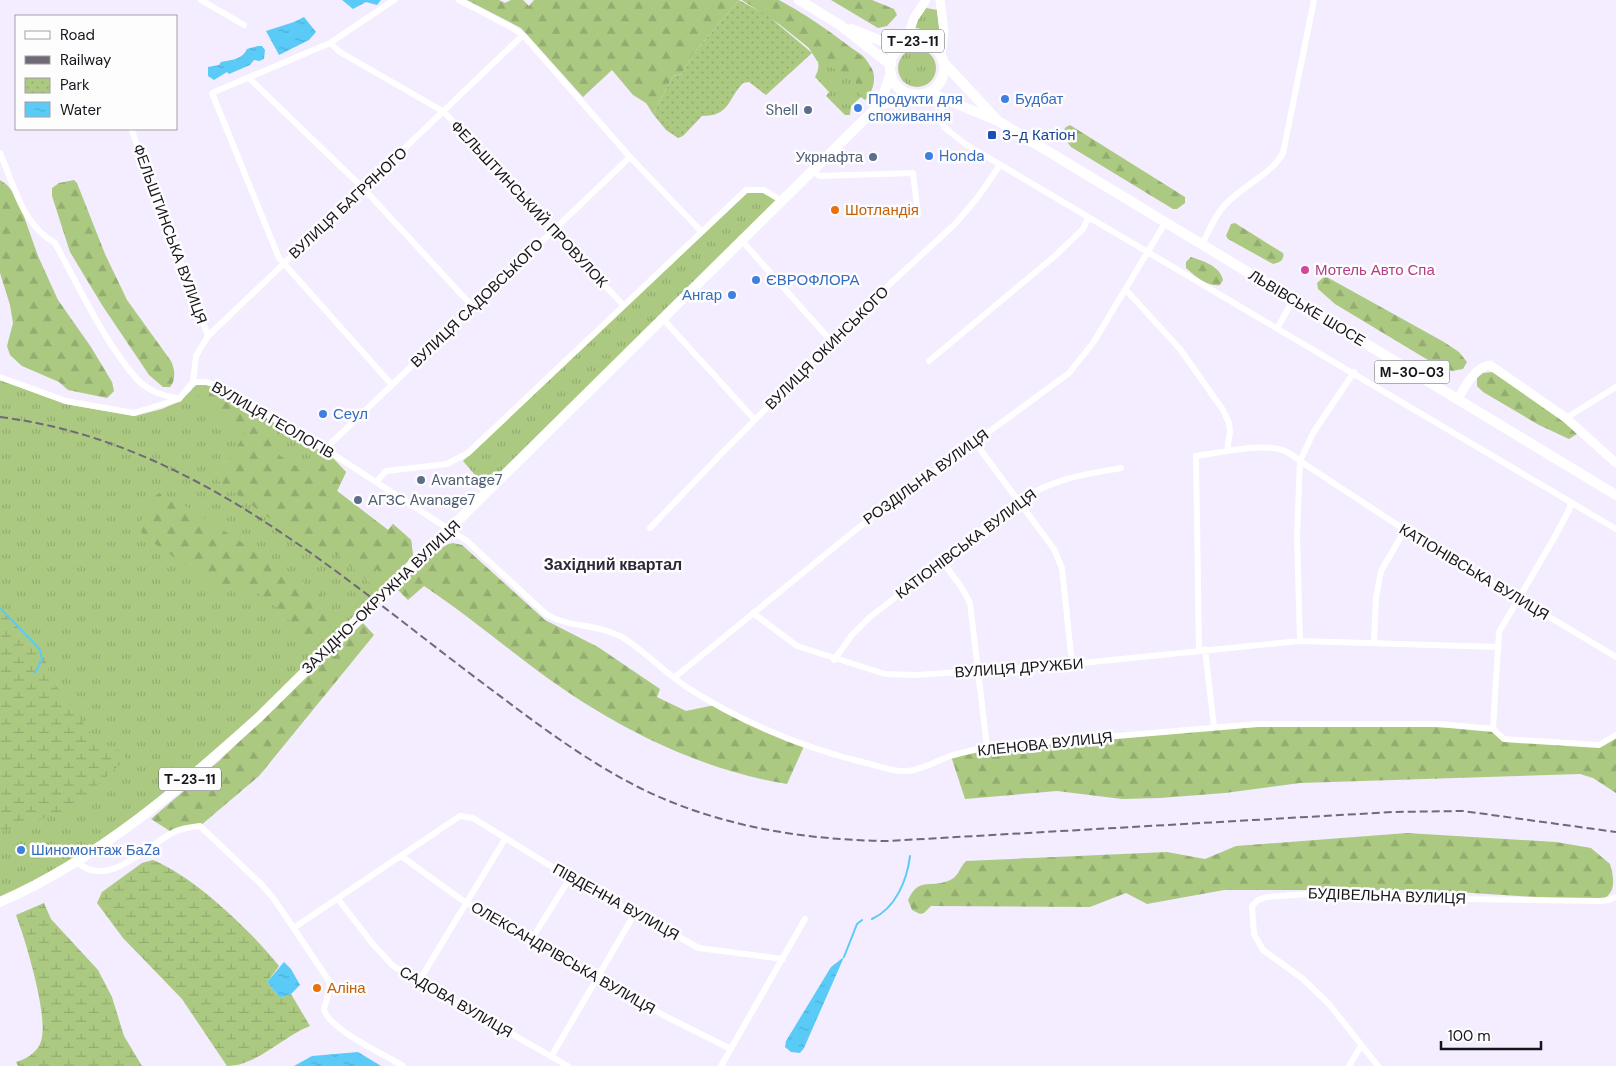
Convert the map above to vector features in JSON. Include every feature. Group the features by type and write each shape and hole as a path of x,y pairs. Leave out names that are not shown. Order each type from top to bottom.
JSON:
{"main road":[{"path":"799,0 840,25 891,69"},
{"path":"840,25 902,46"},
{"name":"Т-23-11","path":"880,104 894,102 918,94 937,86 941,80 942,59 929,44 921,41 902,46 891,69 899,87 918,94"},
{"name":"ЛЬВІВСЬКЕ ШОСЕ","path":"942,59 998,121"},
{"name":"ЗАХІДНО-ОКРУЖНА ВУЛИЦЯ","path":"0,902 77,862 174,793 258,718 880,104 891,69"},
{"name":"ЛЬВІВСЬКЕ ШОСЕ","path":"918,94 944,99 998,121 1616,495"}],"street":[{"path":"201,0 244,25"},
{"path":"392,384 283,265 212,94 330,44 394,0"},
{"path":"459,0 511,27 522,35 630,157 701,232"},
{"name":"Т-23-11","path":"902,46 914,18 926,0"},
{"name":"Т-23-11","path":"940,0 944,31 942,59"},
{"path":"1202,244 1216,217 1230,200 1274,165 1284,153 1314,0"},
{"name":"ВУЛИЦЯ БАГРЯНОГО","path":"193,382 196,356 208,336 364,189 522,35"},
{"name":"ФЕЛЬШТИНСЬКИЙ ПРОВУЛОК","path":"330,44 340,52 444,112 623,305"},
{"path":"250,79 364,189 473,307"},
{"path":"944,99 940,120 944,127 965,144 1088,218 1278,327 1616,529"},
{"name":"ФЕЛЬШТИНСЬКА ВУЛИЦЯ","path":"132,131 208,336"},
{"path":"0,153 30,223 44,237 55,243 107,336 137,380 161,396 179,398"},
{"name":"ВУЛИЦЯ САДОВСЬКОГО","path":"325,449 630,157"},
{"name":"ВУЛИЦЯ ОКИНСЬКОГО","path":"650,528 832,342 956,223 978,197 1000,165"},
{"path":"813,170 819,176 913,173 918,215"},
{"path":"376,482 386,471 447,464 461,458 746,190 764,190 782,201"},
{"path":"929,361 1056,255 1083,229 1088,218"},
{"name":"РОЗДІЛЬНА ВУЛИЦЯ","path":"675,678 858,528 1069,373 1093,343 1165,222"},
{"path":"742,241 832,342"},
{"path":"1126,290 1180,349 1223,410 1230,432 1227,452"},
{"path":"1278,327 1293,300"},
{"path":"664,319 755,420"},
{"path":"1458,399 1471,378 1485,366 1490,365 1566,418 1616,463"},
{"path":"1300,641 1298,631 1297,518 1300,461 1313,434 1354,372"},
{"path":"0,377 66,401 134,413 179,398"},
{"name":"ВУЛИЦЯ ГЕОЛОГІВ","path":"179,398 193,382 206,382 229,392 325,449 450,530"},
{"path":"1566,418 1615,389"},
{"path":"974,441 1021,500 1054,549 1062,568 1072,664"},
{"name":"КАТІОНІВСЬКА ВУЛИЦЯ","path":"1202,649 1196,456 1276,448 1287,451 1405,530 1616,658"},
{"name":"КАТІОНІВСЬКА ВУЛИЦЯ","path":"834,660 851,636 870,617 1021,500 1049,484 1066,477 1121,468"},
{"path":"1571,503 1563,522 1499,632 1493,729 1504,739 1600,745 1616,735"},
{"name":"КЛЕНОВА ВУЛИЦЯ","path":"450,530 467,541 546,614 563,622 602,630 621,637 675,678 716,705 832,755 887,768 905,771 915,770 951,756 987,747 1214,727 1311,723 1439,724 1493,729"},
{"path":"1374,643 1376,598 1380,571 1405,530"},
{"path":"942,561 962,588 970,603 976,671 987,747"},
{"name":"ВУЛИЦЯ ДРУЖБИ","path":"753,613 797,646 834,660 886,674 917,675 1072,664 1202,649 1300,641 1499,647"},
{"path":"1202,649 1214,727"},
{"name":"ПІВДЕННА ВУЛИЦЯ","path":"401,856 460,816 472,818 570,878 699,948 783,959"},
{"path":"77,862 83,868 91,870 110,870 124,864 173,833 200,826 261,884 295,927 329,981 330,988 324,1009 330,1022 346,1034 403,1066"},
{"path":"419,982 505,839"},
{"path":"295,927 401,856"},
{"name":"ОЛЕКСАНДРІВСЬКА ВУЛИЦЯ","path":"401,856 466,902 665,1016 731,1049"},
{"path":"531,940 570,878"},
{"name":"БУДІВЕЛЬНА ВУЛИЦЯ","path":"1378,1066 1329,1004 1303,979 1263,950 1254,934 1252,919 1252,906 1258,900 1277,896 1337,892 1544,901 1600,901 1616,897"},
{"name":"САДОВА ВУЛИЦЯ","path":"338,899 382,955 393,966 568,1066"},
{"path":"552,1057 635,913"},
{"path":"721,1066 805,919"},
{"path":"1349,1066 1361,1046"}],"green space":[{"path":"467,0 499,0 505,3 511,0 523,0 529,6 534,0 739,0 693,54 682,74 673,76 653,114 646,103 633,95 612,70 583,97 521,28"},
{"path":"739,0 767,15 812,53 766,95 749,82 743,83 723,110 711,115 702,116 683,136 678,138 666,130 653,114 673,76 682,74 693,54"},
{"path":"742,0 779,0 862,55 872,71 873,83 869,95 865,100 861,97 851,106 850,115 845,115 826,96 829,92 815,77 818,71 818,64 812,51 794,34"},
{"path":"742,0 777,0 797,10 844,42 867,62 872,69 874,81 868,97 865,100 856,90 856,79 817,61 809,48 779,24"},
{"path":"831,0 872,0 894,9 897,15 887,26 878,28"},
{"path":"926,8 937,10 940,34 913,27"},
{"path":"917,49 931,54 936,68 931,82 917,87 903,82 898,68 903,54"},
{"path":"1070,125 1185,197 1185,203 1177,209 1173,209 1071,147 1061,134"},
{"path":"0,180 17,197 38,256 58,300 91,347 112,382 114,391 107,398 68,390 59,382 22,366 10,355 7,346 13,323 10,305 0,273"},
{"path":"74,180 77,183 105,254 127,300 171,361 174,374 170,387 163,387 149,375 102,305 70,252 52,196 52,188 59,183"},
{"path":"747,193 763,193 778,201 487,489 463,461"},
{"path":"1235,223 1283,253 1282,259 1273,264 1228,239 1226,236 1231,224"},
{"path":"1191,257 1215,268 1223,280 1220,285 1206,283 1186,268 1186,262"},
{"path":"1325,276 1459,352 1467,362 1463,369 1452,371 1433,363 1335,304 1318,289 1317,283"},
{"path":"1493,372 1548,407 1577,434 1569,439 1539,425 1483,392 1477,386 1477,378 1483,373"},
{"path":"0,380 65,404 135,416 162,409 180,401 197,385 215,387 334,459 346,472 337,491 388,530 393,524 411,540 413,556 255,716 172,791 75,860 0,899"},
{"path":"204,384 215,387 282,426 274,452 301,469 315,462 323,452 346,472 337,491 388,530 393,524 411,540 413,556 388,580 377,569 374,575 373,586 336,554 303,543 216,479 245,434 218,415 192,389 197,385"},
{"path":"159,493 177,501 312,587 334,608 338,625 315,647 303,642 283,612 259,594 241,588 220,589 142,535 140,523 153,498"},
{"path":"453,543 462,545 545,620 598,647 660,689 657,697 686,711 715,705 805,744 787,784 723,769 660,744 631,730 573,696 424,586 408,600 397,589 431,555 446,545"},
{"path":"0,608 33,642 46,661 51,679 87,729 101,744 113,751 119,750 126,759 68,811 0,832"},
{"path":"363,623 374,635 259,776 200,826 173,833 151,819 219,761"},
{"path":"1369,725 1493,729 1504,739 1599,745 1616,735 1616,793 1593,778 1580,774 1300,783 1225,793 1160,798 1122,799 1057,791 965,799 951,756 987,747 1214,727"},
{"path":"1407,833 1556,842 1591,848 1610,864 1613,879 1611,892 1605,898 1550,898 1427,890 1224,890 1147,904 1126,893 1090,907 931,906 924,913 920,914 912,910 908,900 916,888 920,886 941,883 952,879 966,861 1167,852 1205,859 1236,846"},
{"path":"153,860 187,879 238,921 279,966 267,982 280,998 291,994 310,1026 249,1061 227,1066 182,999 123,938 97,903 102,892 142,863"},
{"path":"44,903 51,919 98,970 112,997 124,1036 142,1066 18,1066 16,1062 30,1056 40,1044 42,1018 36,980 16,915"}],"water":[{"path":"342,0 381,0 377,5 366,2 353,9"},
{"path":"304,17 316,32 309,40 279,55 266,31"},
{"path":"262,46 265,50 264,59 254,60 250,65 229,74 227,72 214,80 208,76 208,67 235,59 245,53 247,49"},
{"path":"844,957 804,1048 800,1053 791,1052 785,1047 786,1041 831,967"},
{"path":"284,962 291,969 300,985 291,994 280,998 267,982"},
{"path":"358,1052 381,1066 294,1066 312,1056"}],"waterway":[{"path":"0,608 40,650 42,660 35,673"},
{"path":"872,919 888,908 894,901 903,884 910,856"},
{"path":"844,957 857,924 862,920"}],"railway":[{"path":"0,417 72,431 139,455 203,485 264,522 324,562 513,706 583,755 638,787 698,812 729,821 792,834 824,838 888,841 1393,812 1463,811 1616,832"}],"place":[{"name":"Будбат","path":"1005,99"},
{"name":"Продукти для споживання","path":"858,108"},
{"name":"Shell","path":"808,110"},
{"name":"З-д Катіон","path":"992,135"},
{"name":"Honda","path":"929,156"},
{"name":"Укрнафта","path":"873,157"},
{"name":"Шотландія","path":"835,210"},
{"name":"Мотель Авто Спа","path":"1305,270"},
{"name":"ЄВРОФЛОРА","path":"756,280"},
{"name":"Ангар","path":"732,295"},
{"name":"Сеул","path":"323,414"},
{"name":"Avantage7","path":"421,480"},
{"name":"АГЗС Avanage7","path":"358,500"},
{"name":"Шиномонтаж БаZa","path":"21,850"},
{"name":"Аліна","path":"317,988"}],"district":[{"name":"Західний квартал","path":"613,564"}]}
